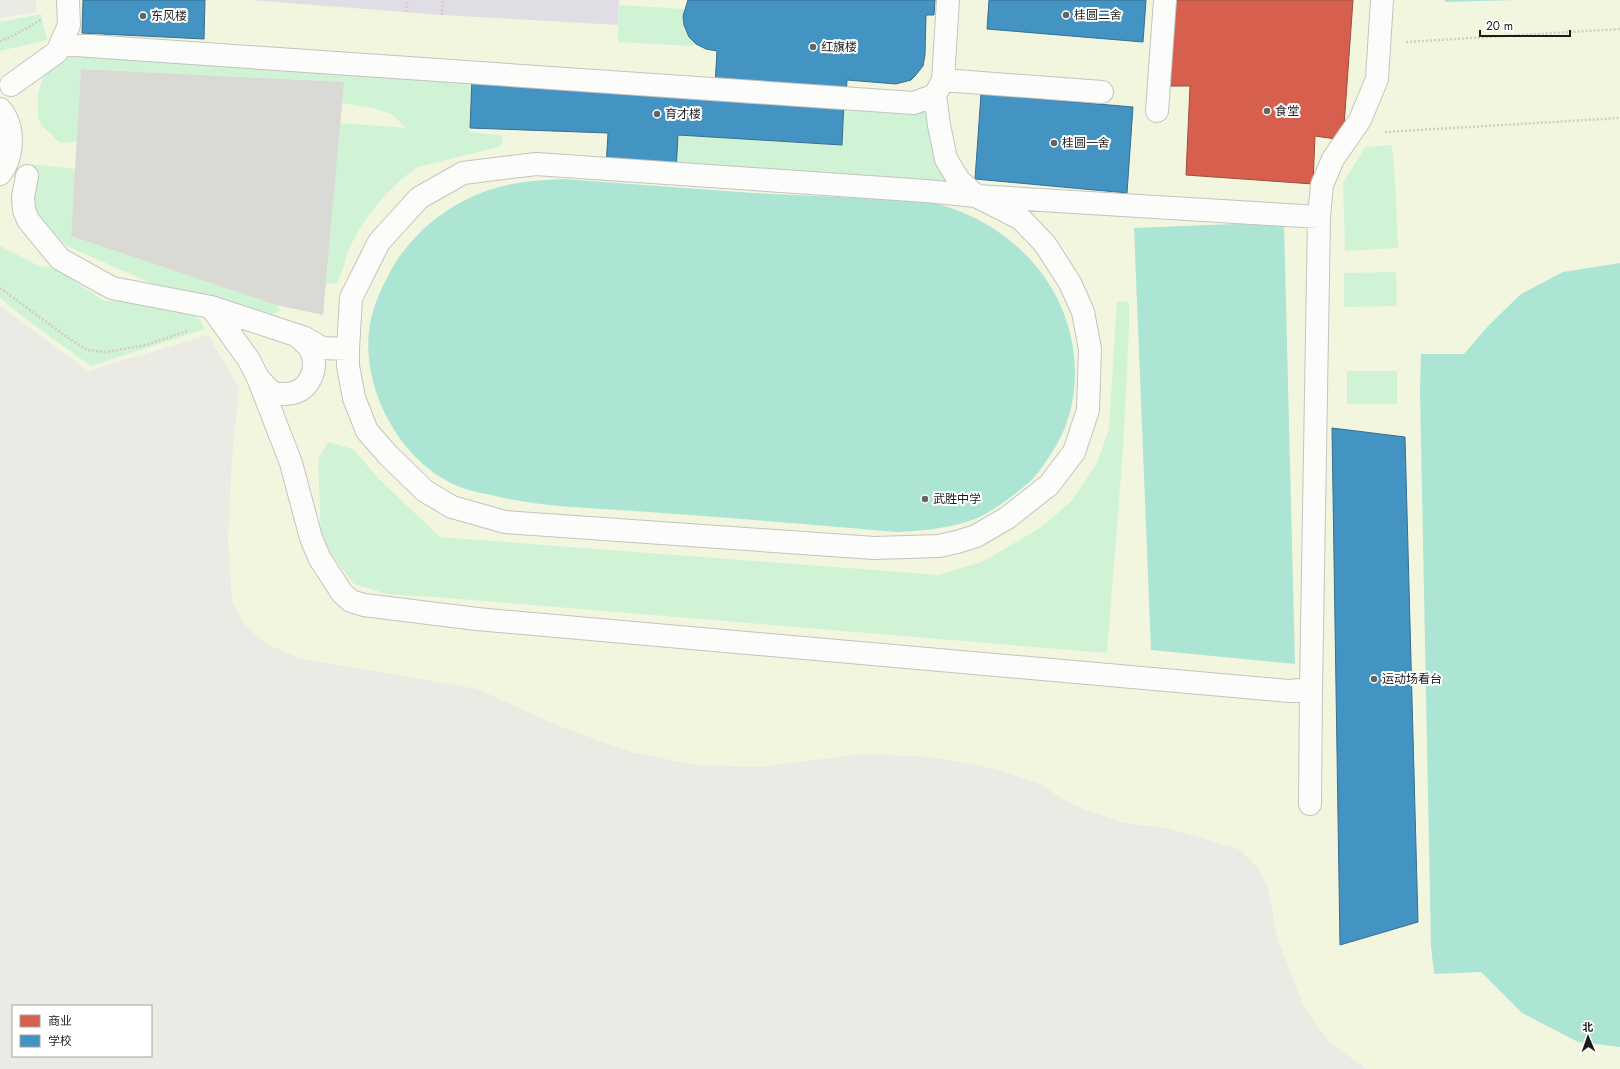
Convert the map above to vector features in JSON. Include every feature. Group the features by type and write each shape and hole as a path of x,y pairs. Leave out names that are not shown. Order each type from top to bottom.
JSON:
{"street":[{"path":"948,0 939,87 939,125 946,159 958,179 976,196 1021,219 1045,244 1070,283 1083,312 1090,349 1088,410 1074,452 1049,485 1007,518 976,536 957,542 939,546 874,548 513,523 452,507 425,490 388,455 366,431 354,398 348,366 352,298 379,242 419,198 463,173 536,164 926,191 976,196 1319,217"},
{"path":"1157,111 1165,0"},
{"path":"1310,804 1319,217 1322,185 1334,159 1360,120 1377,79 1382,0"},
{"path":"11,84 57,52 69,25 68,1"},
{"path":"61,44 914,103 939,87 1102,92"},
{"path":"0,108 6,115 11,131 10,153 5,168 0,174"},
{"path":"27,176 23,198 24,210 28,220 60,259 112,288 211,307 304,338 322,348 348,349"},
{"path":"211,307 253,369 268,389 275,393 287,394 300,391 305,387 310,381 313,370 312,353 308,346 284,331 260,332 255,336 251,343 253,369 291,463 311,538 320,559 333,580 342,593 351,601 477,619 1288,691 1311,689"}],"path":[{"path":"406,12 407,0"},
{"path":"442,15 443,0"},
{"path":"0,41 11,37 68,1"},
{"path":"1380,44 1620,29"},
{"path":"1351,134 1620,118"},
{"path":"0,288 87,350 106,352 139,346 190,330"}],"shaded area":[{"name":"武胜中学","path":"36,0 1620,0 1620,1069 1367,1069 1330,1043 1303,1005 1278,940 1268,889 1259,869 1241,850 1168,828 1124,823 1086,810 1061,798 1042,785 995,769 931,757 862,754 759,767 695,765 631,752 559,726 477,689 298,658 265,643 245,625 232,601 228,541 232,458 239,387 208,335 88,371 0,306 0,18 36,12"},
{"path":"250,0 619,0 618,25 442,15"},
{"path":"619,5 685,9 685,28 696,44 691,46 618,42"},
{"path":"41,14 47,40 0,51 0,22"},
{"path":"61,44 472,77 469,132 502,135 502,142 499,147 418,167 407,175 376,205 360,229 347,254 342,273 337,283 326,284 340,123 406,128 391,114 376,109 342,103 344,82 81,69 77,141 68,143 59,142 41,125 38,116 38,93 45,73"},
{"path":"81,69 344,82 323,315 276,305 71,236"},
{"path":"844,100 932,108 959,185 676,172 678,135 842,145"},
{"path":"1392,145 1398,248 1345,251 1343,183 1365,147"},
{"path":"31,164 75,169 71,236 276,305 280,311 269,316 184,298 65,245 44,227 34,202 31,185"},
{"path":"0,246 39,266 55,268 104,301 129,300 183,308 200,320 205,329 91,366 31,323 0,298"},
{"path":"1396,272 1397,306 1344,307 1344,273"},
{"path":"1117,301 1129,302 1129,329 1123,450 1107,653 387,594 354,584 321,538 318,459 328,442 353,449 379,479 440,537 939,575 984,561 1040,528 1072,501 1098,461 1109,429"},
{"path":"1347,371 1397,371 1397,404 1347,404"}],"green space":[{"path":"1445,0 1518,0 1445,2"},
{"path":"563,179 754,193 924,201 954,209 982,222 1008,239 1030,259 1048,283 1062,309 1071,338 1075,382 1071,406 1065,428 1060,439 1040,470 1024,487 982,516 956,525 907,532 530,503 472,491 460,487 439,476 420,461 403,442 389,420 378,397 371,373 368,348 370,324 373,311 389,274 400,257 412,241 427,226 443,214 460,203 498,187 529,181"},
{"path":"1284,222 1295,664 1151,650 1134,228"},
{"path":"1620,263 1620,1047 1578,1042 1522,1013 1481,972 1434,974 1431,947 1420,391 1421,354 1464,354 1489,325 1521,294 1563,272"}],"building: 商业":[{"name":"食堂","path":"1174,0 1353,0 1343,140 1315,136 1313,184 1186,175 1190,86 1170,86"}],"building: 学校":[{"name":"东风楼","path":"83,0 205,0 204,39 82,33"},
{"name":"红旗楼","path":"688,0 935,0 934,15 926,15 925,55 923,66 915,76 911,80 896,84 847,80 846,98 715,85 717,51 706,49 696,44 689,37 684,25 683,16"},
{"name":"桂圆二舍","path":"989,0 1146,0 1143,42 987,29"},
{"name":"育才楼","path":"472,77 844,100 842,145 678,135 676,172 606,167 608,133 470,128"},
{"name":"桂圆一舍","path":"981,94 1133,107 1127,193 975,179"},
{"name":"运动场看台","path":"1332,428 1405,437 1418,922 1340,945"}],"place":[{"name":"桂圆二舍","path":"1066,15"},
{"name":"东风楼","path":"143,16"},
{"name":"红旗楼","path":"813,47"},
{"name":"食堂","path":"1267,111"},
{"name":"育才楼","path":"657,114"},
{"name":"桂圆一舍","path":"1054,143"},
{"name":"武胜中学","path":"925,499"},
{"name":"运动场看台","path":"1374,679"}]}
